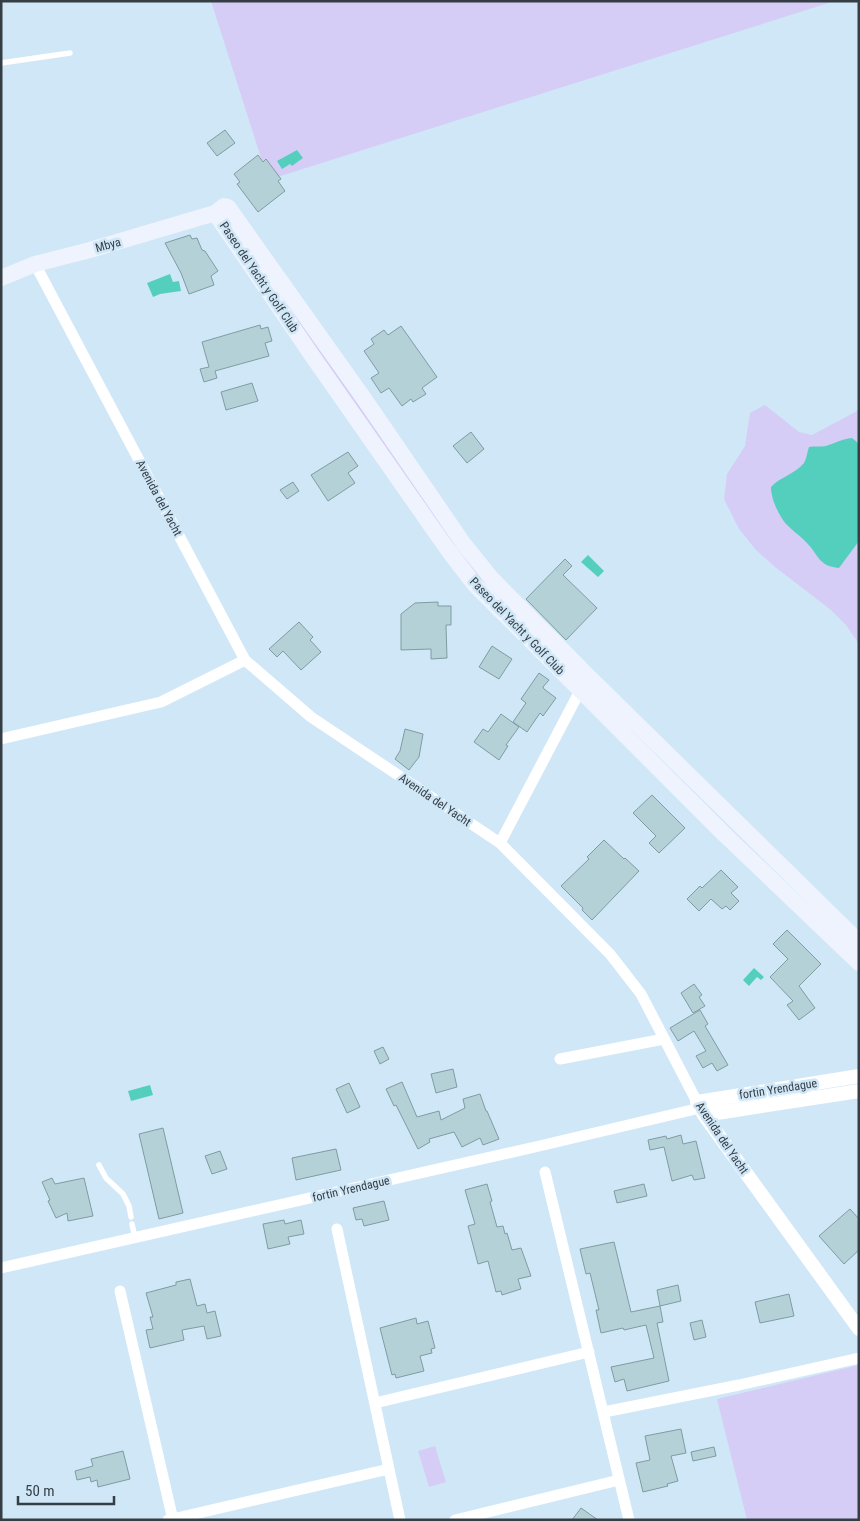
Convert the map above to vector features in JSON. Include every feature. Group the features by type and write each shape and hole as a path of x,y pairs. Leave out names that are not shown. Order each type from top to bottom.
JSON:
{"main road":[{"name":"Mbya","path":"1,278 35,264 90,250 222,210"},
{"name":"Paseo del Yacht y Golf Club","path":"222,210 448,550 475,585 520,632 584,683 859,942"},
{"name":"Paseo del Yacht y Golf Club","path":"584,683 725,835 859,963"}],"street":[{"name":"Avenida del Yacht","path":"35,264 245,660 311,717 500,843 610,954 641,994 700,1108 859,1329"},
{"path":"1,739 161,702 245,660"},
{"path":"500,843 584,683"},
{"path":"560,1060 664,1038"},
{"name":"fortin Yrendague","path":"1,1268 700,1108 859,1076"},
{"name":"fortin Yrendague","path":"700,1108 859,1091"},
{"path":"545,1172 629,1520"},
{"path":"337,1229 400,1520"},
{"path":"120,1291 172,1519 389,1469"},
{"path":"375,1403 589,1352"},
{"path":"604,1412 739,1385 859,1358"},
{"path":"455,1520 619,1480"}],"lane":[{"path":"1,63 70,53"},
{"path":"99,1165 106,1178 124,1194 131,1217"},
{"path":"132,1224 135,1238"}],"shaded area":[{"path":"211,1 835,1 268,180"},
{"path":"297,150 303,158 292,166 290,164 282,169 277,161"},
{"path":"231,221 459,550 567,666 469,567 229,223"},
{"path":"170,274 173,282 179,281 181,291 153,297 147,283"},
{"path":"765,405 799,432 812,435 859,410 859,644 846,625 831,610 756,550 739,529 724,499 727,474 745,446 750,413"},
{"path":"852,438 859,447 859,541 839,568 832,567 823,562 806,542 785,523 775,504 771,487 804,463 809,447 826,446"},
{"path":"588,555 604,571 598,577 581,562"},
{"path":"754,968 764,977 761,980 757,977 749,986 743,980"},
{"path":"150,1085 153,1095 131,1101 128,1091"},
{"path":"859,1365 859,1520 747,1520 717,1399"},
{"path":"435,1446 446,1482 429,1487 418,1451"}],"building":[{"path":"225,130 235,143 217,156 207,143"},
{"path":"258,155 263,162 266,159 281,179 278,181 285,191 258,212 237,184 240,182 234,174"},
{"path":"190,235 192,239 197,238 202,250 205,251 218,271 211,276 214,285 189,294 181,273 165,243"},
{"path":"260,325 261,329 268,327 272,341 265,343 269,356 215,371 217,378 204,382 200,369 209,367 202,342"},
{"path":"401,326 437,377 422,388 426,394 413,402 411,399 402,406 389,388 381,393 371,378 379,373 364,351 374,344 371,339 384,330 388,335"},
{"path":"252,383 258,401 226,410 221,392"},
{"path":"471,432 484,449 467,463 453,446"},
{"path":"348,452 358,466 348,473 355,483 328,501 311,475"},
{"path":"293,482 299,491 287,499 280,490"},
{"path":"565,559 572,566 563,575 597,608 566,640 526,599"},
{"path":"438,602 438,606 451,606 451,625 446,625 447,658 431,659 431,649 401,650 401,614 415,603"},
{"path":"299,622 313,637 310,640 321,652 301,670 283,651 277,657 269,649"},
{"path":"492,646 512,659 499,679 479,667"},
{"path":"539,673 549,680 543,687 544,689 556,698 543,716 540,713 527,732 513,722 526,703 521,699"},
{"path":"501,714 519,727 506,745 508,746 499,760 474,742 483,729 488,732"},
{"path":"405,729 423,734 419,757 409,770 395,759 400,751"},
{"path":"652,795 685,828 659,853 649,843 656,836 633,813"},
{"path":"604,840 639,871 592,920 561,886 589,859 587,857"},
{"path":"721,870 738,887 731,893 739,901 730,910 726,906 722,909 711,899 699,911 687,899"},
{"path":"787,930 821,964 799,986 815,1008 799,1020 787,1005 793,1001 770,977 788,959 773,944"},
{"path":"694,984 702,995 699,997 705,1006 693,1013 681,993"},
{"path":"700,1010 708,1024 705,1026 728,1065 717,1071 712,1063 703,1068 696,1056 706,1051 694,1031 678,1041 670,1028"},
{"path":"383,1047 389,1059 380,1064 374,1051"},
{"path":"453,1069 457,1087 436,1093 431,1074"},
{"path":"402,1082 417,1117 439,1111 441,1120 465,1108 463,1099 480,1094 499,1139 483,1145 480,1138 462,1147 454,1132 429,1139 430,1142 418,1149 386,1089"},
{"path":"349,1083 360,1107 347,1113 336,1089"},
{"path":"163,1128 183,1213 159,1219 139,1134"},
{"path":"681,1135 683,1144 696,1141 705,1178 694,1180 692,1175 672,1181 664,1147 650,1150 648,1140 666,1136 667,1139"},
{"path":"336,1149 341,1170 296,1180 292,1158"},
{"path":"220,1151 227,1169 212,1174 205,1156"},
{"path":"52,1178 55,1184 84,1178 93,1216 68,1221 67,1213 56,1218 42,1182"},
{"path":"487,1184 497,1227 503,1226 512,1250 521,1248 531,1276 518,1279 521,1289 502,1295 501,1291 496,1292 488,1261 478,1264 468,1226 475,1224 465,1190"},
{"path":"644,1184 647,1196 617,1203 614,1191"},
{"path":"384,1201 389,1220 364,1226 362,1219 356,1220 353,1208"},
{"path":"850,1209 859,1219 859,1250 844,1264 819,1236"},
{"path":"284,1220 285,1224 301,1220 304,1234 288,1237 290,1244 268,1249 263,1224"},
{"path":"614,1242 631,1312 660,1306 663,1322 657,1323 669,1381 627,1391 624,1379 615,1382 611,1367 654,1358 646,1325 601,1333 596,1310 599,1310 590,1273 586,1274 580,1249"},
{"path":"190,1279 197,1306 205,1304 207,1313 215,1311 221,1336 207,1339 204,1326 182,1330 184,1340 150,1348 146,1330 153,1329 150,1317 153,1317 146,1293"},
{"path":"678,1285 681,1301 660,1306 657,1290"},
{"path":"789,1294 794,1316 760,1323 755,1302"},
{"path":"416,1318 417,1324 428,1321 435,1348 431,1349 432,1353 420,1356 424,1371 396,1378 395,1374 392,1375 380,1328"},
{"path":"702,1320 706,1337 694,1340 690,1323"},
{"path":"681,1429 686,1453 671,1456 678,1481 667,1484 668,1486 643,1492 636,1463 650,1460 645,1436"},
{"path":"714,1447 716,1456 693,1461 691,1452"},
{"path":"123,1451 130,1479 98,1487 97,1480 91,1482 90,1477 77,1480 75,1471 93,1466 91,1459"},
{"path":"581,1508 598,1520 572,1520"}]}
